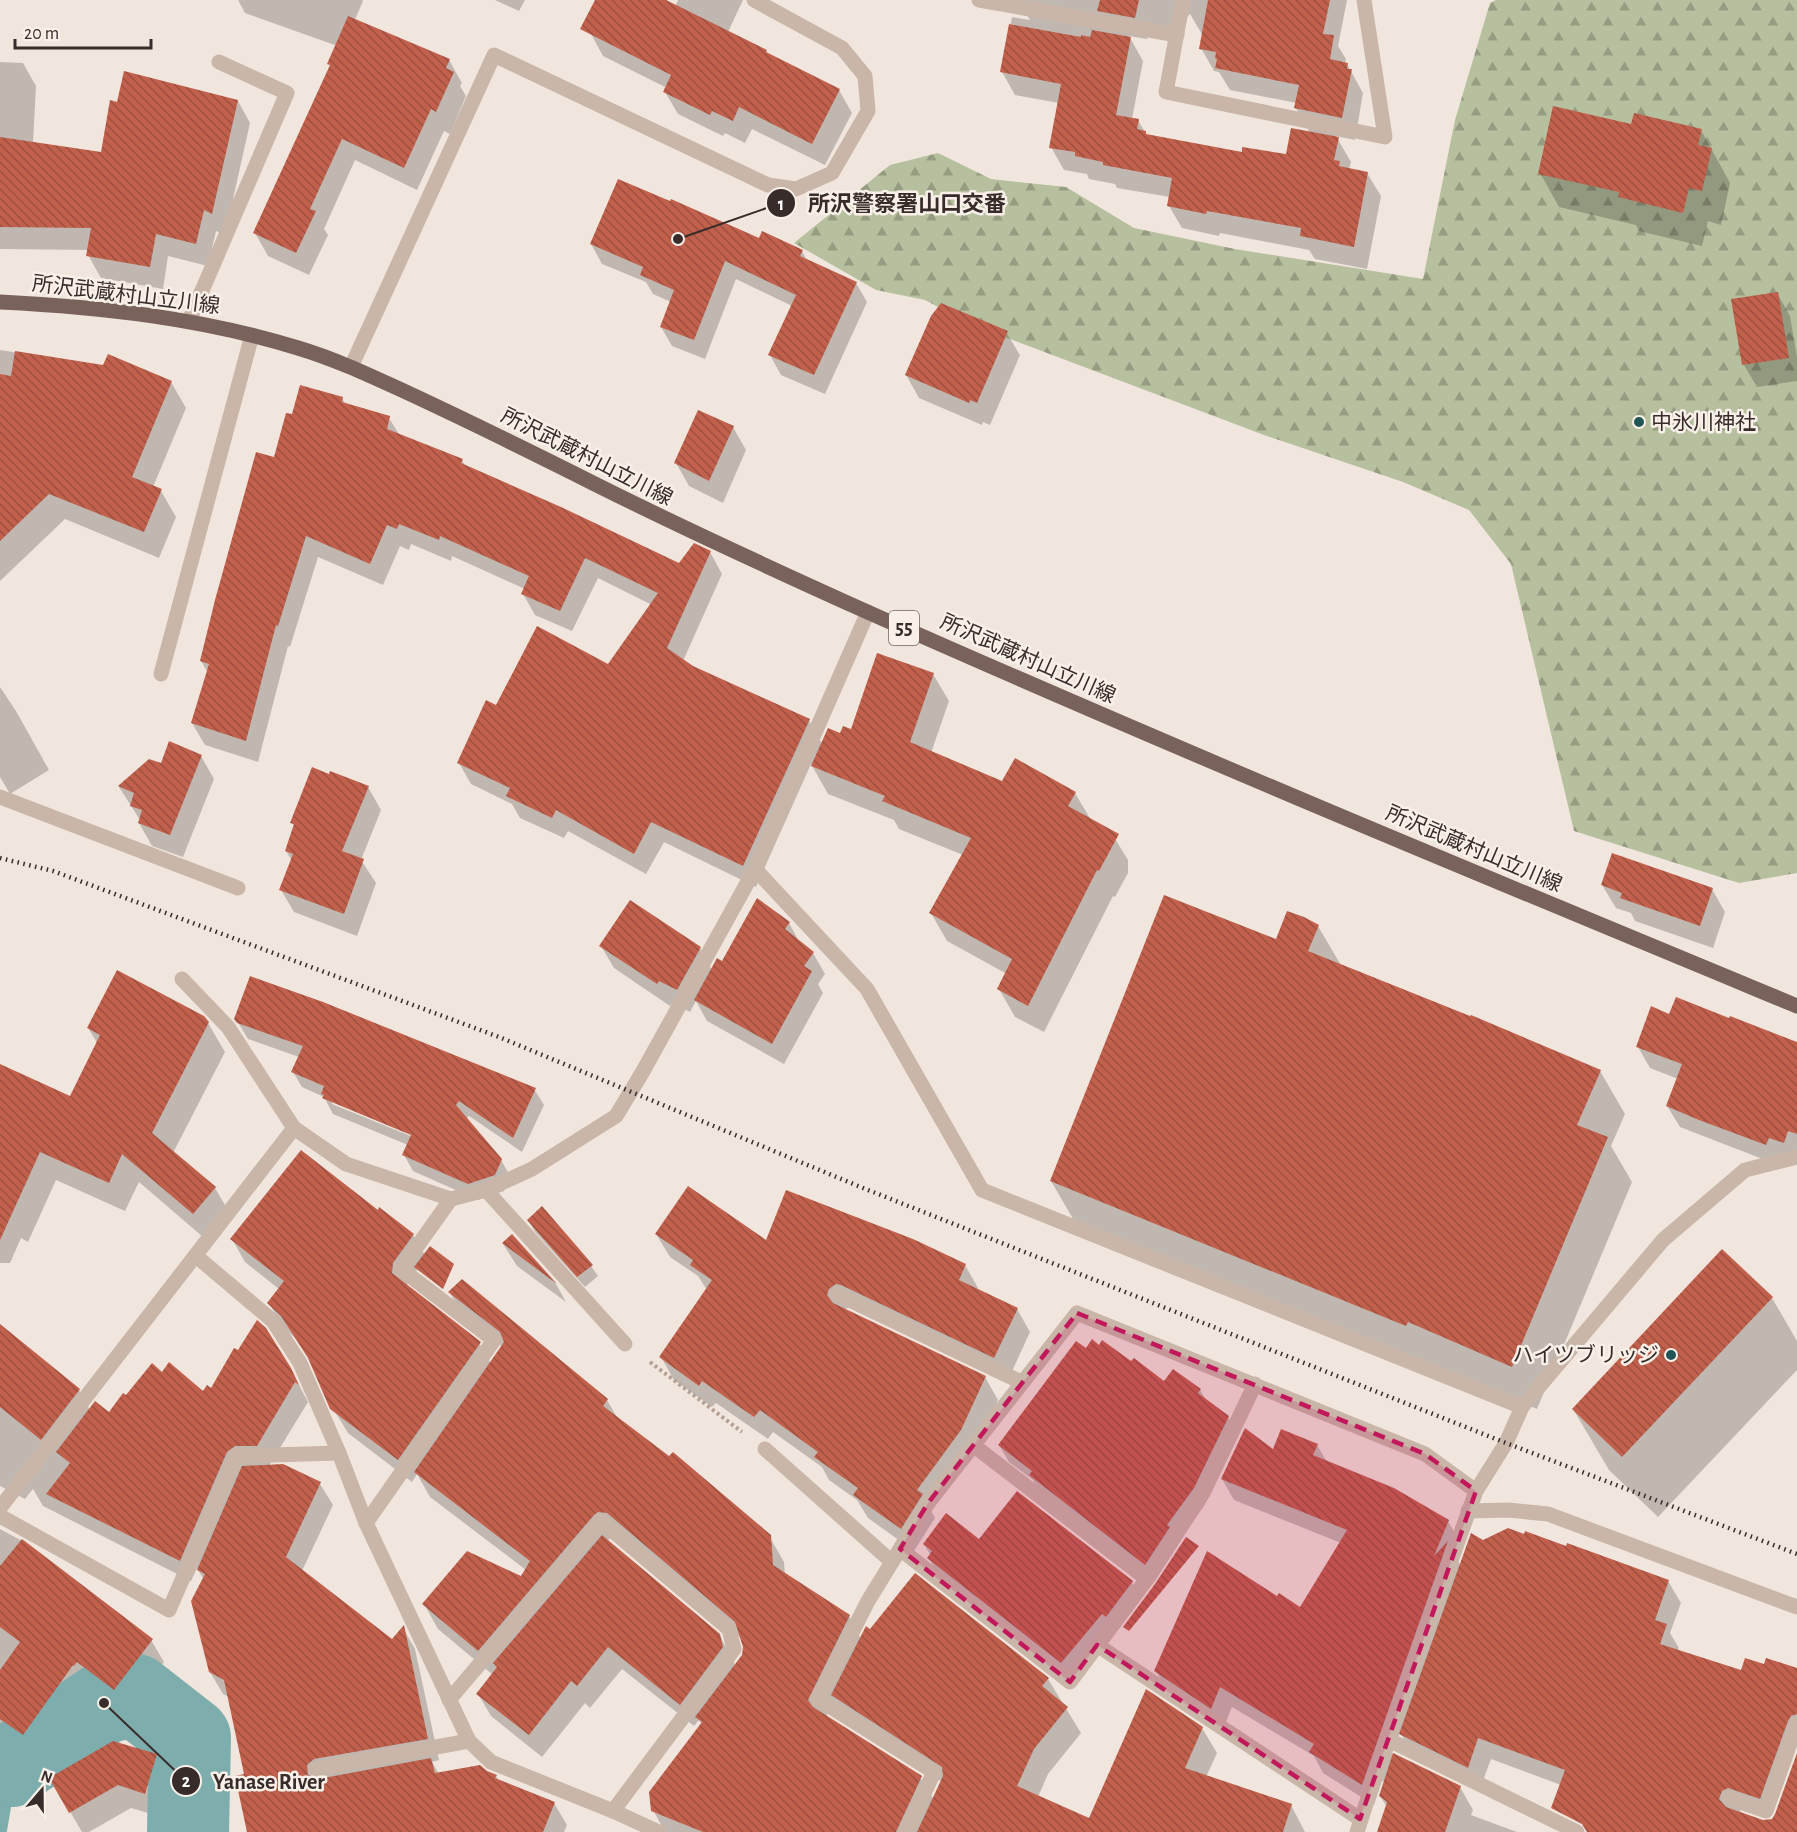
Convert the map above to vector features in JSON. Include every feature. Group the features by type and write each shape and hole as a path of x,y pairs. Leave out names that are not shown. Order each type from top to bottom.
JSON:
{"main road":[{"name":"所沢武蔵村山立川線","path":"0,302 113,311 189,321 303,349 351,367 468,421 664,519 868,612 1251,779 1797,1006"}],"street":[{"path":"351,367 494,55 768,185 796,189 832,173 868,111 866,76 842,48 754,0"},
{"path":"979,0 1177,35"},
{"path":"1183,0 1166,92 1385,137 1364,0"},
{"path":"189,321 287,93 219,62"},
{"path":"161,674 252,335"},
{"path":"182,980 228,1027 294,1128 346,1164 451,1199 486,1190 532,1169 616,1116 642,1073 754,869 868,612"},
{"path":"0,797 238,888"},
{"path":"754,869 867,989 982,1190 1522,1407"},
{"path":"0,1508 294,1128"},
{"path":"1097,1645 1358,1826 1468,1511 1476,1491 1506,1443 1522,1407 1663,1240 1744,1170 1797,1157"},
{"path":"486,1190 625,1344"},
{"path":"366,1523 494,1340 401,1269 451,1199"},
{"path":"196,1256 273,1321 300,1363 366,1523 470,1741 492,1762 613,1810 659,1832"},
{"path":"837,1294 1021,1382"},
{"path":"906,1832 934,1772 818,1699 868,1601 928,1503 1077,1313 1425,1454 1476,1491"},
{"path":"765,1449 896,1556 1070,1682 1147,1579 1203,1493 1255,1384"},
{"path":"973,1445 1147,1579"},
{"path":"0,1516 169,1610 236,1456 339,1453"},
{"path":"1468,1511 1508,1510 1548,1514 1797,1607"},
{"path":"449,1700 601,1521 729,1629 734,1650 613,1810"},
{"path":"1729,1798 1766,1811 1797,1724"},
{"path":"1387,1739 1577,1832"},
{"path":"316,1769 470,1741"}],"path":[{"path":"625,1344 765,1449"}],"highlighted area":[{"path":"1077,1313 1425,1454 1476,1491 1360,1819 1097,1645 1070,1682 900,1549 928,1503"}],"green space":[{"name":"中氷川神社","path":"1496,0 1797,0 1797,873 1739,883 1574,831 1511,564 1469,510 1403,482 1264,435 970,324 925,300 876,290 794,243 890,165 938,153 991,179 1066,187 1134,228 1235,249 1423,279 1455,120 1490,3"}],"building":[{"path":"595,0 666,0 840,89 812,144 739,107 733,121 712,111 710,115 663,92 671,75 580,29"},
{"path":"1100,0 1139,0 1135,18 1097,11"},
{"path":"1208,0 1330,0 1323,34 1334,35 1330,59 1348,63 1347,69 1352,69 1342,118 1294,108 1299,85 1215,68 1216,52 1199,49"},
{"path":"348,16 450,59 446,68 454,72 436,112 431,109 404,168 342,139 310,209 316,211 296,253 253,233 330,65 327,64"},
{"path":"1009,24 1081,37 1081,35 1090,37 1092,30 1131,37 1116,115 1139,119 1137,129 1146,131 1146,134 1242,152 1242,147 1286,154 1291,128 1339,137 1334,160 1340,161 1339,166 1368,172 1354,247 1300,236 1301,228 1167,206 1172,178 1103,165 1103,162 1075,156 1075,152 1049,148 1061,84 1000,72"},
{"path":"124,71 238,100 212,214 204,210 196,244 156,234 150,267 86,256 91,228 0,227 0,137 101,152 110,100 117,102"},
{"path":"1553,106 1631,124 1634,113 1702,129 1698,145 1712,148 1702,191 1689,188 1683,213 1618,197 1619,192 1538,174"},
{"path":"618,179 670,201 671,199 759,238 762,231 803,250 800,256 857,282 814,375 768,355 796,295 725,261 694,340 660,327 674,290 640,275 643,267 590,244"},
{"path":"1778,292 1789,358 1742,365 1731,299"},
{"path":"941,303 1008,331 977,403 970,400 969,403 905,375 931,316"},
{"path":"15,351 103,365 108,354 172,381 132,477 162,489 144,532 49,494 0,541 0,374 11,376"},
{"path":"300,385 343,397 342,402 390,416 387,429 463,459 461,463 679,563 694,543 711,551 667,648 693,666 810,719 743,866 651,822 634,854 556,810 552,818 506,796 510,788 457,763 486,700 496,705 537,626 608,664 658,593 585,558 560,611 521,594 529,576 440,536 439,540 399,524 397,529 387,525 370,564 306,536 278,626 276,625 246,741 191,723 209,664 200,661 256,452 274,457 286,413 292,414"},
{"path":"698,410 734,426 709,481 674,463"},
{"path":"877,653 934,673 910,742 1002,781 1015,758 1076,792 1068,806 1119,834 1099,871 1097,870 1028,1006 997,989 1012,959 929,913 971,838 882,801 885,796 811,766 828,728 840,733 843,726 851,729"},
{"path":"169,741 202,755 170,835 138,823 142,810 130,806 134,793 118,786 149,759 161,763"},
{"path":"312,767 329,774 330,771 369,786 342,851 364,859 344,914 279,890 293,854 285,851 294,824 290,823"},
{"path":"1612,853 1713,888 1700,926 1620,898 1622,893 1601,885"},
{"path":"1164,895 1276,939 1287,911 1304,917 1319,925 1308,951 1471,1015 1601,1070 1577,1125 1608,1137 1512,1367 1408,1322 1406,1326 1050,1181"},
{"path":"757,898 790,922 785,929 814,952 804,966 812,971 772,1044 694,1000 717,958 722,961"},
{"path":"630,900 701,947 677,990 659,981 657,984 599,946"},
{"path":"117,970 204,1016 209,1022 152,1133 216,1187 193,1214 122,1154 109,1183 40,1152 0,1240 0,1064 70,1096 100,1035 87,1028"},
{"path":"250,976 323,1002 536,1088 513,1138 459,1101 456,1105 502,1159 495,1175 468,1184 402,1155 411,1135 322,1098 324,1086 291,1072 303,1046 237,1023 234,1019"},
{"path":"1676,997 1797,1042 1797,1134 1788,1131 1784,1143 1769,1138 1766,1145 1666,1106 1682,1064 1636,1047 1651,1006 1669,1014"},
{"path":"301,1150 378,1210 379,1207 414,1234 393,1263 392,1273 481,1342 398,1460 330,1409 308,1358 281,1316 267,1303 284,1281 230,1239"},
{"path":"688,1186 766,1240 786,1190 913,1239 966,1264 959,1280 1018,1308 994,1358 841,1285 836,1284 829,1289 827,1295 833,1303 986,1376 961,1430 917,1490 923,1494 901,1529 853,1495 858,1488 814,1457 818,1452 760,1410 754,1417 702,1381 699,1386 659,1357 712,1280 690,1265 693,1260 655,1234"},
{"path":"542,1206 593,1265 577,1277 527,1220"},
{"path":"512,1234 557,1284 502,1243"},
{"path":"430,1246 454,1264 443,1289 414,1267"},
{"name":"ハイツブリッジ","path":"1722,1249 1773,1297 1622,1457 1572,1409"},
{"path":"462,1279 608,1399 603,1406 669,1456 673,1452 771,1535 773,1565 850,1615 808,1700 813,1707 922,1776 896,1832 703,1832 651,1811 649,1792 702,1722 695,1717 742,1655 743,1647 735,1622 607,1513 598,1512 594,1515 478,1651 422,1604 467,1551 521,1576 530,1561 414,1472 504,1342 500,1332 448,1292"},
{"path":"257,1320 266,1328 299,1385 295,1382 257,1446 235,1446 227,1452 180,1561 46,1494 70,1463 56,1452 95,1401 109,1412 123,1393 126,1395 152,1363 162,1372 169,1362 203,1391 207,1385 211,1388 234,1348 238,1350"},
{"path":"0,1324 80,1389 41,1440 0,1407"},
{"path":"1092,1339 1099,1345 1102,1340 1131,1361 1134,1358 1164,1381 1173,1369 1201,1389 1198,1393 1229,1416 1194,1488 1167,1525 1170,1527 1145,1565 1029,1475 1032,1471 998,1445 1076,1341 1086,1348"},
{"path":"1245,1428 1273,1449 1281,1429 1318,1444 1313,1455 1394,1488 1449,1520 1434,1556 1448,1541 1362,1785 1309,1752 1314,1744 1220,1687 1211,1709 1154,1671 1207,1551 1277,1596 1279,1593 1300,1607 1347,1530 1221,1479"},
{"path":"283,1464 321,1482 286,1557 392,1639 404,1625 428,1739 314,1759 307,1765 308,1775 318,1779 431,1758 435,1773 480,1765 497,1775 495,1778 555,1802 543,1832 247,1832 235,1776 244,1774 224,1680 209,1672 191,1601 205,1574 197,1570 242,1466"},
{"path":"1017,1491 1133,1581 1106,1617 1102,1614 1061,1663 927,1558 932,1551 923,1544 946,1513 979,1539"},
{"path":"1508,1528 1524,1534 1525,1531 1566,1546 1567,1543 1669,1580 1655,1620 1667,1624 1660,1644 1741,1670 1745,1658 1764,1664 1766,1658 1797,1668 1797,1714 1791,1716 1788,1721 1760,1799 1728,1788 1722,1791 1719,1799 1726,1807 1763,1820 1772,1819 1797,1753 1797,1832 1587,1832 1582,1824 1551,1808 1565,1770 1478,1738 1468,1768 1399,1734 1471,1533 1483,1540"},
{"path":"602,1535 720,1634 723,1647 680,1705 608,1647 577,1686 571,1681 529,1735 476,1694 497,1667 493,1663"},
{"path":"1186,1537 1199,1546 1129,1631 1123,1627"},
{"path":"22,1539 153,1639 114,1690 77,1662 23,1735 0,1719 0,1670 20,1642 0,1627 0,1566"},
{"path":"915,1573 1049,1678 1042,1686 1068,1707 1034,1749 1017,1786 1089,1818 1146,1689 1203,1727 1185,1768 1292,1804 1283,1832 917,1832 943,1776 942,1767 831,1695 866,1626 870,1629"},
{"path":"113,1741 157,1754 145,1794 118,1785 69,1813 49,1778"},
{"path":"1393,1753 1461,1786 1445,1832 1377,1832 1387,1802 1379,1796"}],"waterway":[{"path":"0,1764 11,1766 104,1703 135,1695 190,1738 188,1832"},
{"path":"0,1830 11,1766"}],"railway":[{"path":"0,858 53,871 499,1037 863,1188 1506,1443 1797,1554"}],"place":[{"name":"所沢警察署山口交番","path":"678,239"},
{"name":"中氷川神社","path":"1639,422"},
{"name":"ハイツブリッジ","path":"1671,1355"},
{"name":"Yanase River","path":"104,1703"}]}
